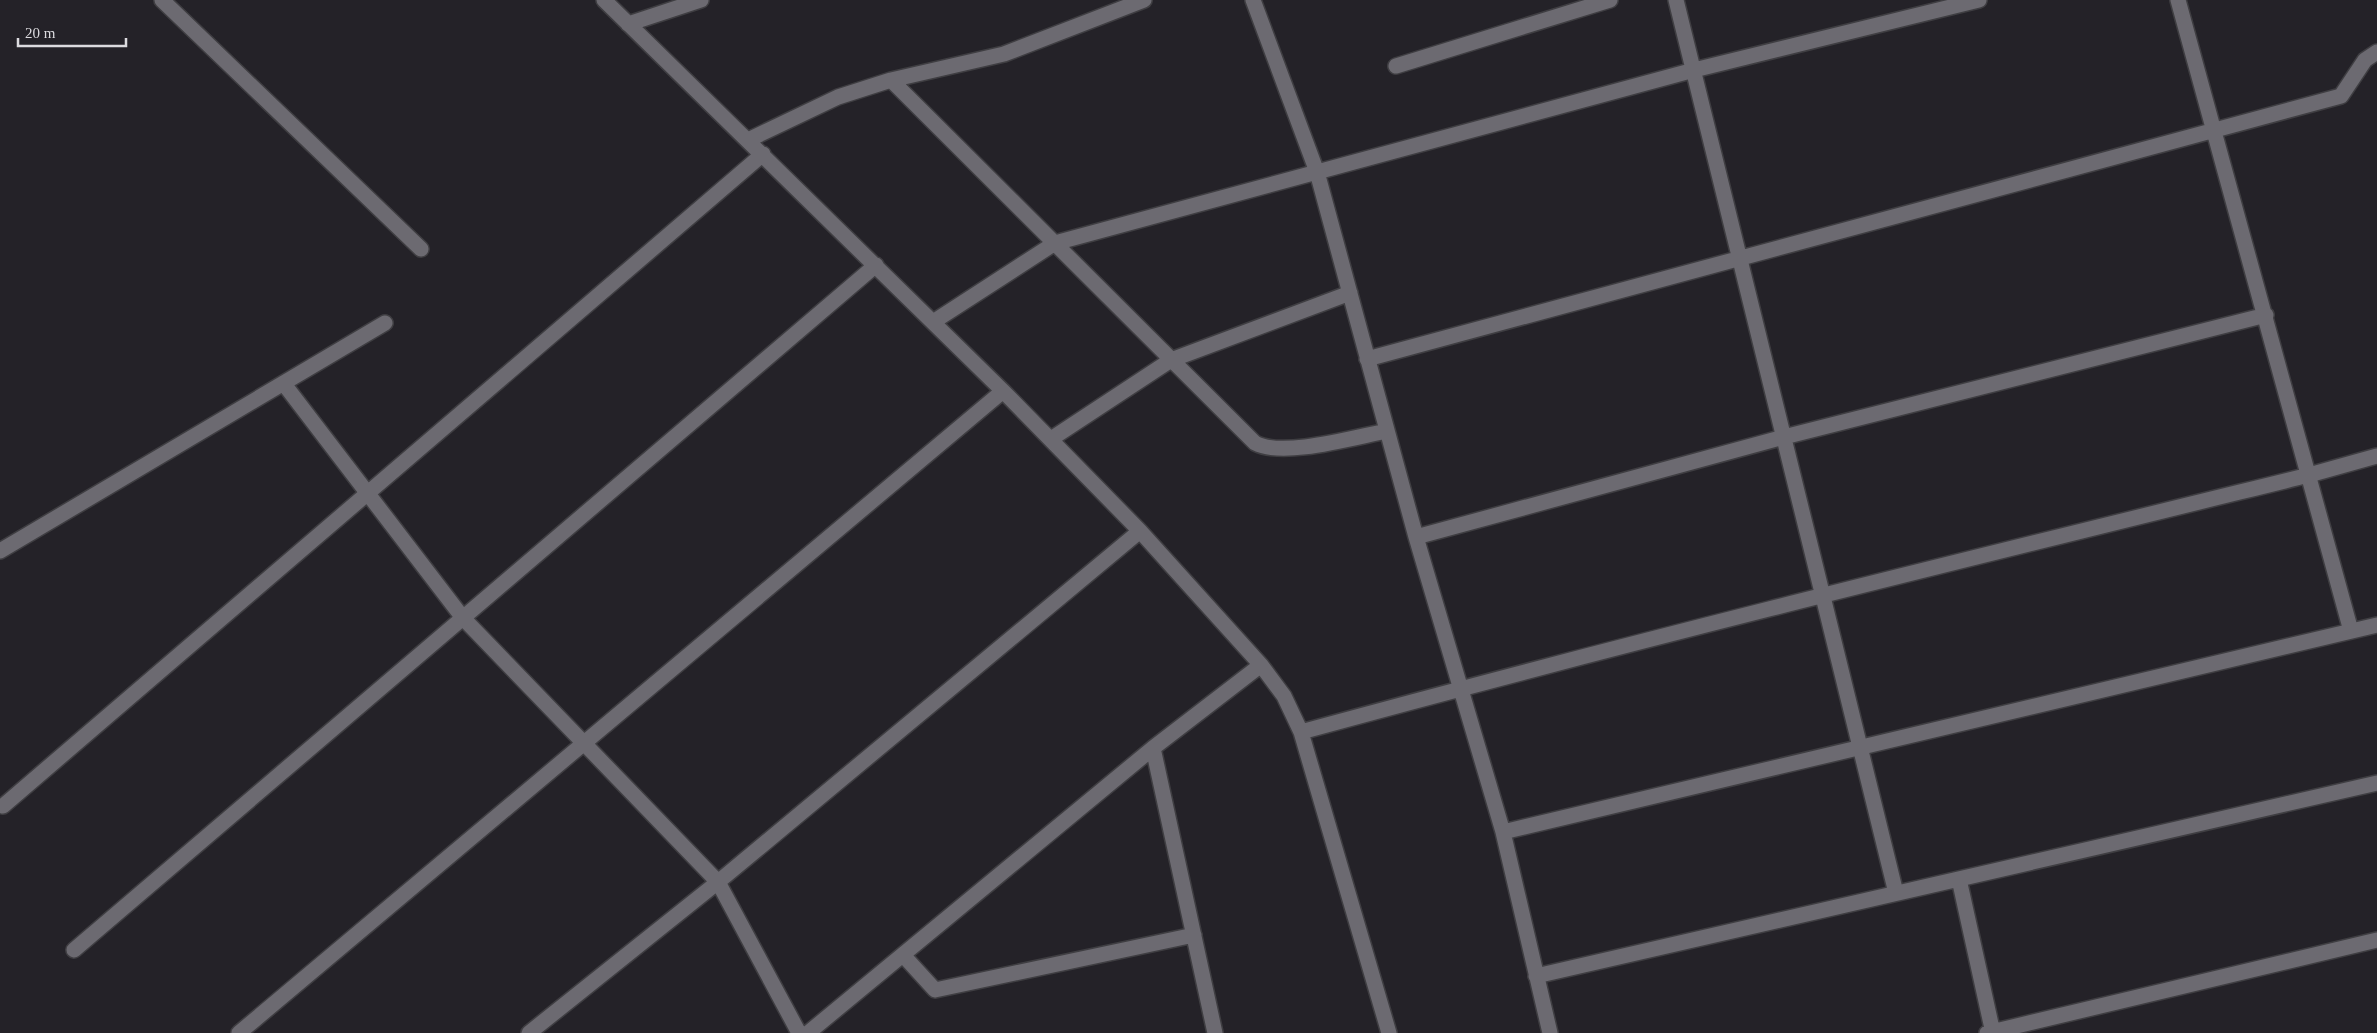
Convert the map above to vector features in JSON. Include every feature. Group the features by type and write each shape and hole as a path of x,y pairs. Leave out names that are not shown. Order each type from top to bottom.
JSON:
{"street":[{"path":"162,0 421,249"},
{"path":"604,0 1003,390 1140,531 1261,665 1284,696 1301,732 1389,1033"},
{"path":"628,24 701,0"},
{"path":"748,140 838,97 892,80 1004,54 1144,0"},
{"path":"1253,0 1317,172 1416,537 1504,832 1550,1033"},
{"path":"1396,66 1610,0"},
{"path":"1676,0 1824,594 1896,893"},
{"path":"933,322 1055,243 1694,70 1979,0"},
{"path":"2178,0 2266,314 2351,631"},
{"path":"1367,359 2340,96 2364,60 2377,52"},
{"path":"892,80 1255,443 1264,448 1293,449 1387,431"},
{"path":"3,806 763,154"},
{"path":"74,950 876,265"},
{"path":"1051,439 1171,360 1350,293"},
{"path":"1416,537 1784,437 2266,314"},
{"path":"0,551 385,323"},
{"path":"284,384 463,618 718,882 799,1033"},
{"path":"239,1033 1003,390"},
{"path":"1301,732 1824,594 2309,475 2377,456"},
{"path":"529,1033 718,882 1140,531"},
{"path":"1504,832 2377,625"},
{"path":"808,1033 1153,748 1261,665"},
{"path":"1153,748 1215,1033"},
{"path":"1536,976 2377,782"},
{"path":"1959,879 1991,1032 2377,940"},
{"path":"903,955 935,990 1194,935"}]}
